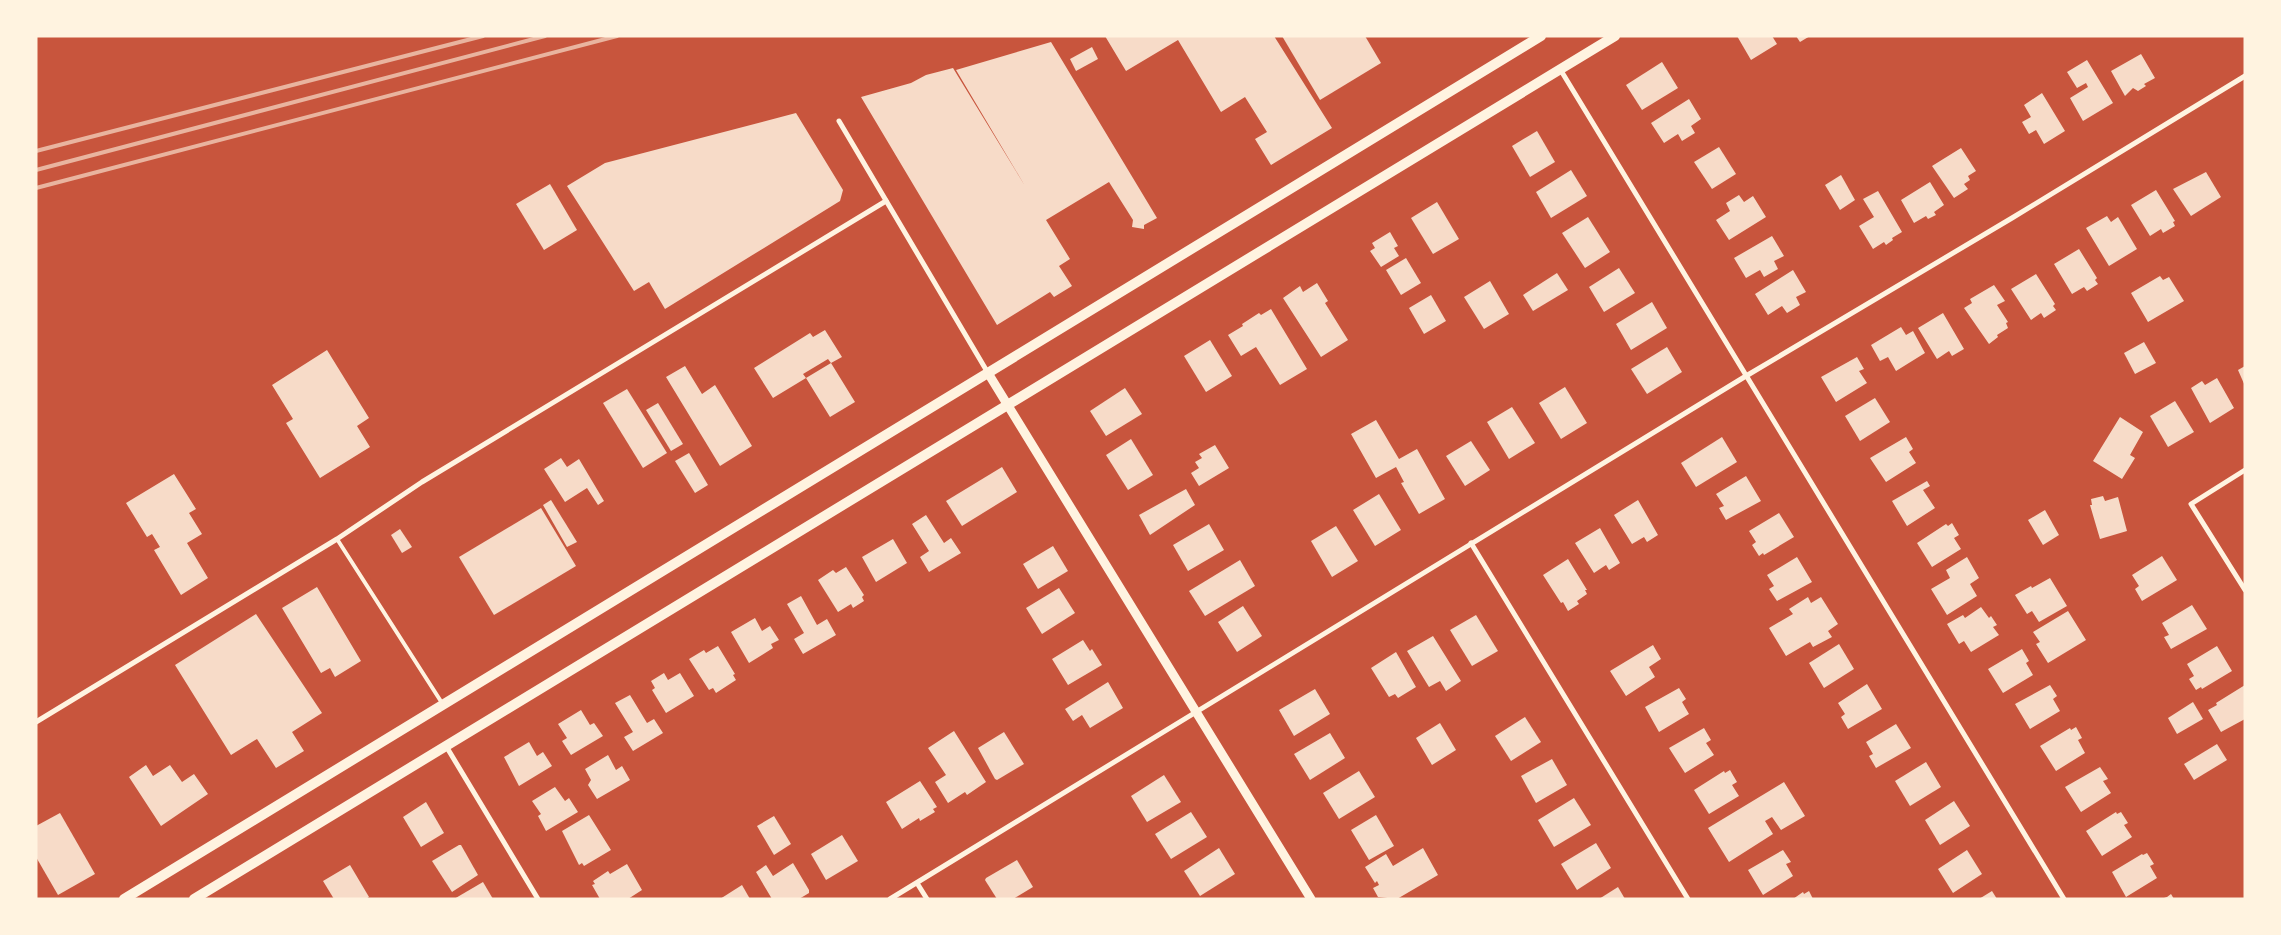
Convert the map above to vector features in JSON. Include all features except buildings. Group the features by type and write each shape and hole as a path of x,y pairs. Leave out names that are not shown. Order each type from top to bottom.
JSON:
{"main road":[{"path":"124,899 1541,36"},
{"path":"194,899 1007,403 1615,36"}],"street":[{"path":"1560,69 2064,899"},
{"path":"890,899 1471,543 2245,76"},
{"path":"839,121 988,373 1311,899"},
{"path":"36,722 337,539 422,482 886,201"},
{"path":"2245,470 2191,504 2245,590"},
{"path":"1471,543 1688,899"},
{"path":"446,746 538,899"},
{"path":"917,882 927,899"}],"lane":[{"path":"337,539 443,705"}],"railway":[{"path":"36,151 483,36"},
{"path":"36,170 545,36"},
{"path":"36,188 617,36"}]}
